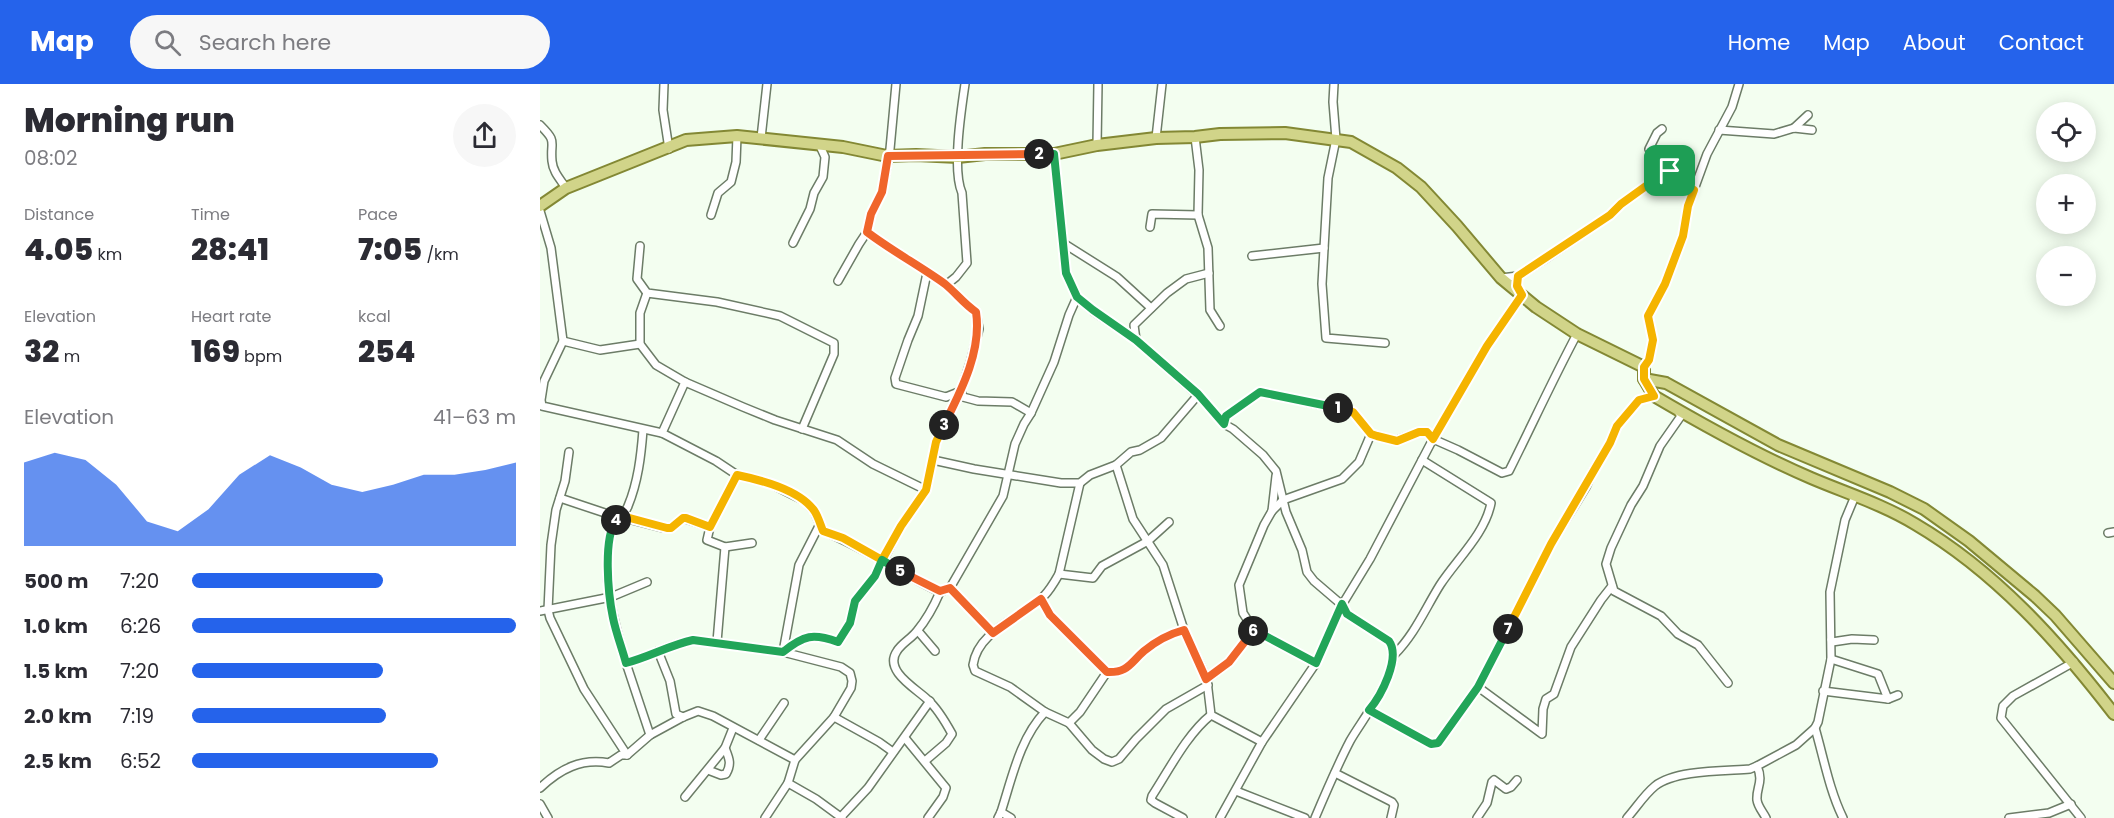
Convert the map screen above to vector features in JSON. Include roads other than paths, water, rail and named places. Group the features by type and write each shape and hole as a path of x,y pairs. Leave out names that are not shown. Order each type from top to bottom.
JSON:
{"main road":[{"path":"540,206 566,188 669,149 686,140 737,136 843,147 888,156 958,157 985,154 1054,154 1097,145 1220,134 1285,133 1352,142 1397,168 1421,187 1501,278 1536,308 1644,373 1666,382 1778,445 1890,492 1924,509 1969,540 2035,596 2063,624 2114,683"},
{"path":"1644,373 1654,396 1676,409 1772,461 1915,524 1958,554 2022,607 2074,662 2114,714"}],"street":[{"path":"664,84 664,121 669,149"},
{"path":"761,138 767,84"},
{"path":"838,281 867,232 871,214 882,192 896,84"},
{"path":"946,285 967,263 962,193 958,184 957,167 965,84"},
{"path":"1097,145 1098,84"},
{"path":"1156,138 1162,84"},
{"path":"1334,84 1336,140 1328,178 1322,284 1326,338 1385,343"},
{"path":"1644,373 1653,340 1648,316 1665,284 1683,236 1688,206 1707,154 1732,107 1739,84"},
{"path":"1794,128 1808,115"},
{"path":"540,125 553,141 552,162 555,172 566,188"},
{"path":"1719,130 1774,134 1794,128 1812,130"},
{"path":"1662,129 1657,133 1649,149 1683,184 1694,190"},
{"path":"711,215 718,193 732,182 736,162 737,136"},
{"path":"1195,137 1199,170 1198,215 1208,248 1210,310 1220,326"},
{"path":"793,243 823,177 825,157 820,146"},
{"path":"1054,154 1066,273 1077,297 1136,340 1198,394 1224,424 1263,455 1276,471 1286,512 1302,550 1307,572 1314,581 1342,604 1347,614 1389,641 1393,647 1394,654 1381,693 1369,710 1335,772 1315,818"},
{"path":"1501,278 1518,276 1610,215 1621,204 1670,171"},
{"path":"540,211 552,248 563,341 544,381 542,406 662,433 716,461 737,475 767,482 806,501 814,511 823,531 843,538 910,577 940,591 950,588 1003,496 1015,444 1054,362 1077,297"},
{"path":"1150,227 1152,214 1198,215"},
{"path":"783,652 794,643 810,636 838,642 850,623 855,601 875,576 901,526 926,490 936,442 961,391 978,329 976,312 963,303 946,285 867,232"},
{"path":"1062,243 1117,277 1151,308"},
{"path":"640,246 637,279 647,293 717,302 780,316 834,343 834,354 802,429"},
{"path":"1252,256 1324,248"},
{"path":"927,273 918,316 895,378 896,384 946,397 961,391"},
{"path":"1136,340 1134,325 1167,292 1186,279 1209,273"},
{"path":"1220,818 1262,742 1316,663 1342,604 1370,559 1433,439 1487,346 1522,295 1517,286 1518,276"},
{"path":"647,293 640,313 640,344 656,364 685,382 775,420 837,440 873,464 926,490"},
{"path":"1224,424 1226,416 1260,392 1353,412 1371,434 1397,441 1419,432 1427,432 1433,439 1506,473 1577,334"},
{"path":"563,341 600,350 640,344"},
{"path":"662,433 685,382"},
{"path":"961,391 963,397 978,401 1012,402 1031,413"},
{"path":"933,460 1061,483 1080,483 1116,465 1131,452 1140,450 1161,438 1198,394"},
{"path":"1369,710 1431,744 1438,743 1478,687 1551,544 1586,487 1617,426 1639,400 1654,396"},
{"path":"1676,409 1681,416 1659,446 1643,486 1631,505 1611,548 1606,564 1614,591 1661,616 1678,634 1698,645 1728,683"},
{"path":"643,430 640,462 628,508 621,517 614,521 610,538 608,570 613,617 650,735"},
{"path":"1316,663 1254,630 1243,613 1239,585 1272,511 1284,500 1342,478 1359,462 1371,434"},
{"path":"569,452 551,545 548,610 584,689 627,755"},
{"path":"1394,654 1406,643 1418,626 1440,586 1476,535 1489,513 1491,503 1422,460"},
{"path":"1116,465 1133,519 1163,565 1184,630 1207,682 1211,715"},
{"path":"1272,511 1276,471"},
{"path":"737,475 710,527 707,540 724,547 752,543"},
{"path":"1080,483 1059,574 1052,588 1041,599 993,633 978,650 973,661 975,670 1010,687 1045,712 1069,723 1092,750 1112,762 1119,759 1166,709 1207,682 1229,662 1254,630"},
{"path":"1627,818 1649,792 1663,781 1682,775 1757,766 1789,750 1815,728 1822,706 1823,691 1831,659 1830,592 1845,520 1855,496"},
{"path":"560,498 621,517 667,528 671,528 683,518 710,527"},
{"path":"1059,574 1094,578 1102,566 1148,541 1169,522"},
{"path":"783,652 799,565 820,524"},
{"path":"717,642 724,547"},
{"path":"540,612 611,597 647,582"},
{"path":"1478,687 1542,734 1543,709 1546,699 1554,694 1571,647 1612,586"},
{"path":"950,588 993,633"},
{"path":"924,761 946,743 952,734 930,701 904,680 895,668 894,659 897,651 918,631 940,591"},
{"path":"1041,599 1050,615 1107,672 1119,672 1130,666 1156,642 1184,630"},
{"path":"918,631 935,651"},
{"path":"1831,640 1832,642 1852,639 1874,640"},
{"path":"626,663 693,640 783,652 841,667 850,673 851,688 834,717 795,760 788,783 765,818"},
{"path":"658,651 670,681 676,714 683,717"},
{"path":"1831,659 1878,674 1888,699"},
{"path":"2074,662 2013,696 2003,706 2001,718 2081,818"},
{"path":"1069,723 1080,712 1107,672"},
{"path":"1823,691 1888,699 1898,695"},
{"path":"788,783 816,799 841,818 868,788 930,701"},
{"path":"759,740 784,703"},
{"path":"540,788 557,773 572,765 598,761 609,763 621,755 627,755 650,735 698,711 713,716 795,760"},
{"path":"1011,818 999,815 1033,725 1045,712"},
{"path":"1211,715 1262,742"},
{"path":"1183,818 1155,803 1151,800 1152,796 1191,736 1211,715"},
{"path":"834,717 893,752"},
{"path":"685,797 725,748 733,728"},
{"path":"1815,728 1826,764 1829,784 1843,818"},
{"path":"905,738 946,788 943,797 928,818"},
{"path":"708,770 721,775 726,774 730,762 725,748"},
{"path":"1757,766 1761,782 1757,801 1766,818"},
{"path":"1335,772 1392,801 1394,805 1391,818"},
{"path":"1477,818 1487,803 1494,780 1506,789 1511,788 1518,780"},
{"path":"1236,791 1305,818"},
{"path":"540,804 548,818"},
{"path":"2009,818 2049,813 2071,804"}]}
